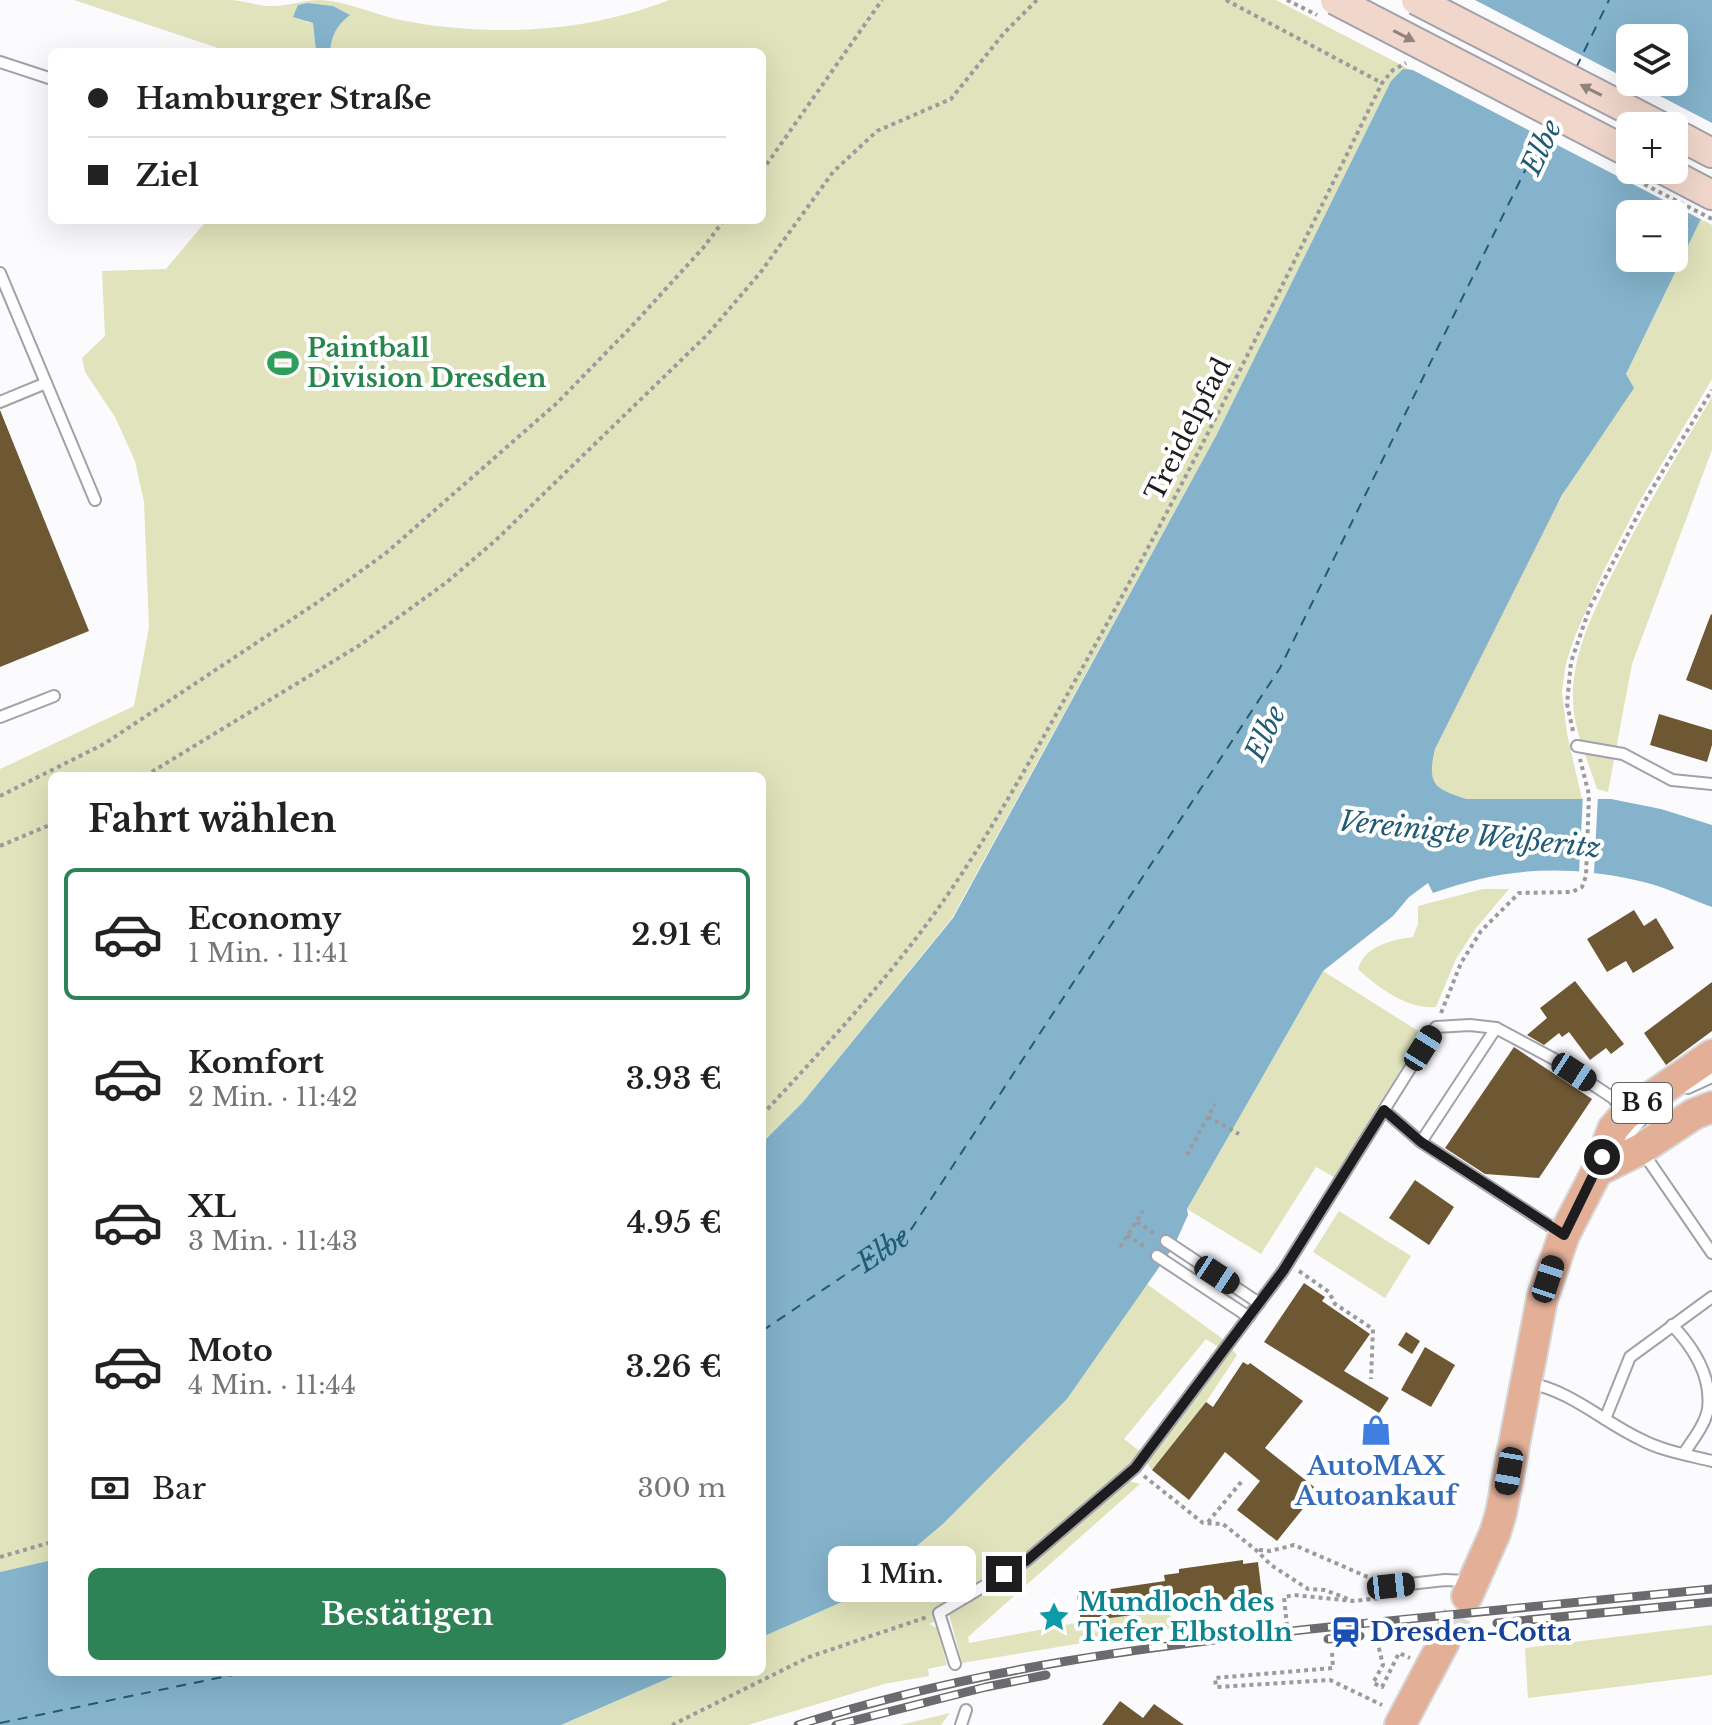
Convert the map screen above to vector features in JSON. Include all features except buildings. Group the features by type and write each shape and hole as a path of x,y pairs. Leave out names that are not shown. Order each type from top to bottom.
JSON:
{"main road":[{"path":"1335,0 1616,146"},
{"path":"1416,0 1633,112"},
{"path":"1688,140 1712,153"},
{"path":"1688,182 1712,195"},
{"name":"B 6","path":"1470,1589 1501,1513 1542,1299 1564,1235 1597,1171 1613,1129 1625,1115 1712,1055"},
{"name":"B 6","path":"1597,1171 1712,1107"},
{"path":"1391,1715 1444,1642"}],"lane":[{"path":"0,62 48,78"},
{"path":"0,273 95,500"},
{"path":"0,402 46,383"},
{"path":"0,717 54,696"},
{"path":"1577,746 1623,754 1672,780 1712,784"},
{"path":"955,1664 939,1613 1026,1561 1135,1468 1287,1263 1436,1027 1470,1025 1496,1028 1554,1059 1613,1098 1625,1115"},
{"path":"1421,1142 1496,1028"},
{"path":"1597,1171 1648,1113 1673,1095 1712,1077"},
{"path":"1384,1110 1421,1142 1564,1235"},
{"path":"1641,1149 1712,1253"},
{"path":"1163,1239 1259,1303"},
{"path":"1154,1253 1249,1317"},
{"path":"1605,1419 1630,1357 1712,1297"},
{"path":"1672,1325 1691,1345 1706,1379 1708,1410 1684,1453"},
{"path":"1525,1382 1554,1388 1657,1447 1712,1461"},
{"path":"1391,1586 1445,1580 1470,1589"},
{"path":"961,1725 966,1710"}],"path":[{"path":"766,165 882,0"},
{"path":"152,772 360,645 447,582 496,540 707,335 760,273 833,172 877,131 951,99 1004,33 1037,0"},
{"path":"1226,0 1382,83"},
{"name":"Treidelpfad","path":"766,1111 912,945 960,874 1099,639 1210,429 1382,83 1393,70 1404,66 1411,53"},
{"path":"0,796 104,744 318,602 386,553 557,403 632,326 721,224"},
{"path":"1436,1027 1461,963 1481,931 1519,893 1572,892 1582,887 1586,876 1589,795 1567,704 1571,662 1590,607 1646,499 1712,390"},
{"path":"0,846 48,826"},
{"path":"1187,1155 1215,1104"},
{"path":"1208,1117 1239,1134"},
{"path":"1120,1247 1143,1211"},
{"path":"1137,1222 1163,1239"},
{"path":"1127,1235 1154,1253"},
{"path":"1287,1263 1329,1292 1335,1304 1373,1329 1371,1379"},
{"path":"1135,1468 1203,1523 1223,1524 1271,1565 1308,1589 1325,1590 1353,1601"},
{"path":"1207,1524 1242,1481"},
{"path":"0,1557 48,1543"},
{"path":"1256,1550 1270,1551 1294,1545 1391,1586"},
{"path":"1287,1626 1284,1597 1294,1595 1353,1601 1382,1598"},
{"path":"672,1725 809,1657 939,1613"},
{"path":"1377,1640 1383,1665 1373,1683 1382,1687 1399,1653"},
{"path":"1332,1653 1333,1668 1215,1678 1216,1687 1330,1680 1391,1715"}],"green space":[{"path":"74,0 232,0 269,6 322,0 405,21 505,30 538,29 605,19 669,0 1276,0 1413,71 1391,81 1217,434 952,918 803,1102 766,1139 766,772 48,772 48,1561 0,1572 0,769 134,706 149,627 144,502 135,461 115,417 85,372 82,358 105,336 102,271 166,269 204,224 766,224 766,48 331,48 335,31 349,15 333,6 308,3 306,22 313,23 316,48 218,48"},
{"path":"1701,219 1712,225 1712,379 1638,504 1604,570 1566,663 1562,691 1567,734 1582,799 1467,799 1445,793 1430,772 1435,749 1552,514 1627,380 1626,374 1675,272 1688,272 1688,246"},
{"path":"1712,397 1712,450 1632,664 1608,792 1597,789 1574,712 1574,682 1582,645 1596,608 1632,537"},
{"path":"1483,889 1509,889 1476,928 1456,959 1436,1007 1404,1001 1358,969 1361,961 1373,950 1388,942 1413,937 1418,924 1418,906"},
{"path":"1323,971 1423,1034 1334,1177 1316,1167 1261,1254 1187,1209"},
{"path":"1339,1211 1411,1256 1385,1298 1313,1252"},
{"path":"1147,1284 1223,1339 1218,1347 1206,1339 1124,1439 1141,1452 1129,1469 1129,1481 1140,1484 968,1637 969,1643 1081,1622 1169,1610 1173,1628 962,1663 949,1614 929,1624 937,1628 947,1665 928,1669 929,1676 884,1684 748,1725 561,1725 674,1676 766,1676 766,1635 858,1595 943,1524 1067,1399"},
{"path":"1231,1348 1237,1355 1206,1402 1152,1470 1147,1463"},
{"path":"1712,1625 1712,1675 1528,1698 1525,1648"},
{"path":"950,1713 941,1725 900,1725"}],"water":[{"path":"1450,0 1712,0 1712,189 1688,246 1688,200 1616,200 1616,272 1675,272 1626,374 1634,388 1562,495 1435,749 1432,770 1435,783 1440,788 1467,799 1611,799 1661,809 1712,825 1712,907 1645,882 1558,870 1484,878 1433,893 1428,883 1409,897 1393,916 1323,971 1187,1209 1188,1215 1174,1246 1067,1399 943,1524 858,1595 766,1635 766,1139 803,1102 953,918 1217,434 1391,81 1403,69 1413,70"},
{"path":"298,5 333,6 350,15 336,31 331,48 316,48 313,23 293,17"},
{"path":"48,1561 48,1676 674,1676 561,1725 0,1725 0,1572"}],"pier":[{"path":"1445,0 1475,0 1616,73 1616,96 1660,96 1712,123 1712,201 1704,221 1688,213 1688,200 1663,200 1633,184 1688,184 1688,112 1616,112 1616,175 1403,65 1410,66"},
{"path":"1583,795 1598,795 1594,873 1579,873"}],"ferry route":[{"path":"1576,68 1609,0"},
{"path":"766,1328 910,1231 1280,668 1548,124"},
{"path":"0,1723 228,1676"}],"tunnel":[{"path":"1444,1642 1467,1596"}],"railway":[{"path":"798,1725 931,1688 1133,1651 1339,1626 1712,1589"},
{"path":"1497,1623 1712,1602"},
{"path":"1328,1639 1360,1636"},
{"path":"836,1725 1046,1675"}],"place":[{"name":"Paintball Division Dresden","path":"283,363"},
{"name":"AutoMAX Autoankauf","path":"1376,1430"},
{"name":"Mundloch des Tiefer Elbstolln","path":"1054,1617"},
{"name":"Dresden-Cotta","path":"1346,1632"}],"route":[{"path":"1004,1574 1026,1561 1135,1468 1283,1271 1384,1110 1421,1142 1564,1235 1602,1157"}],"water label":[{"name":"Elbe","path":"1541,147"},
{"name":"Elbe","path":"1265,733"},
{"name":"Vereinigte Weißeritz","path":"1470,834"},
{"name":"Elbe","path":"884,1252"}]}
